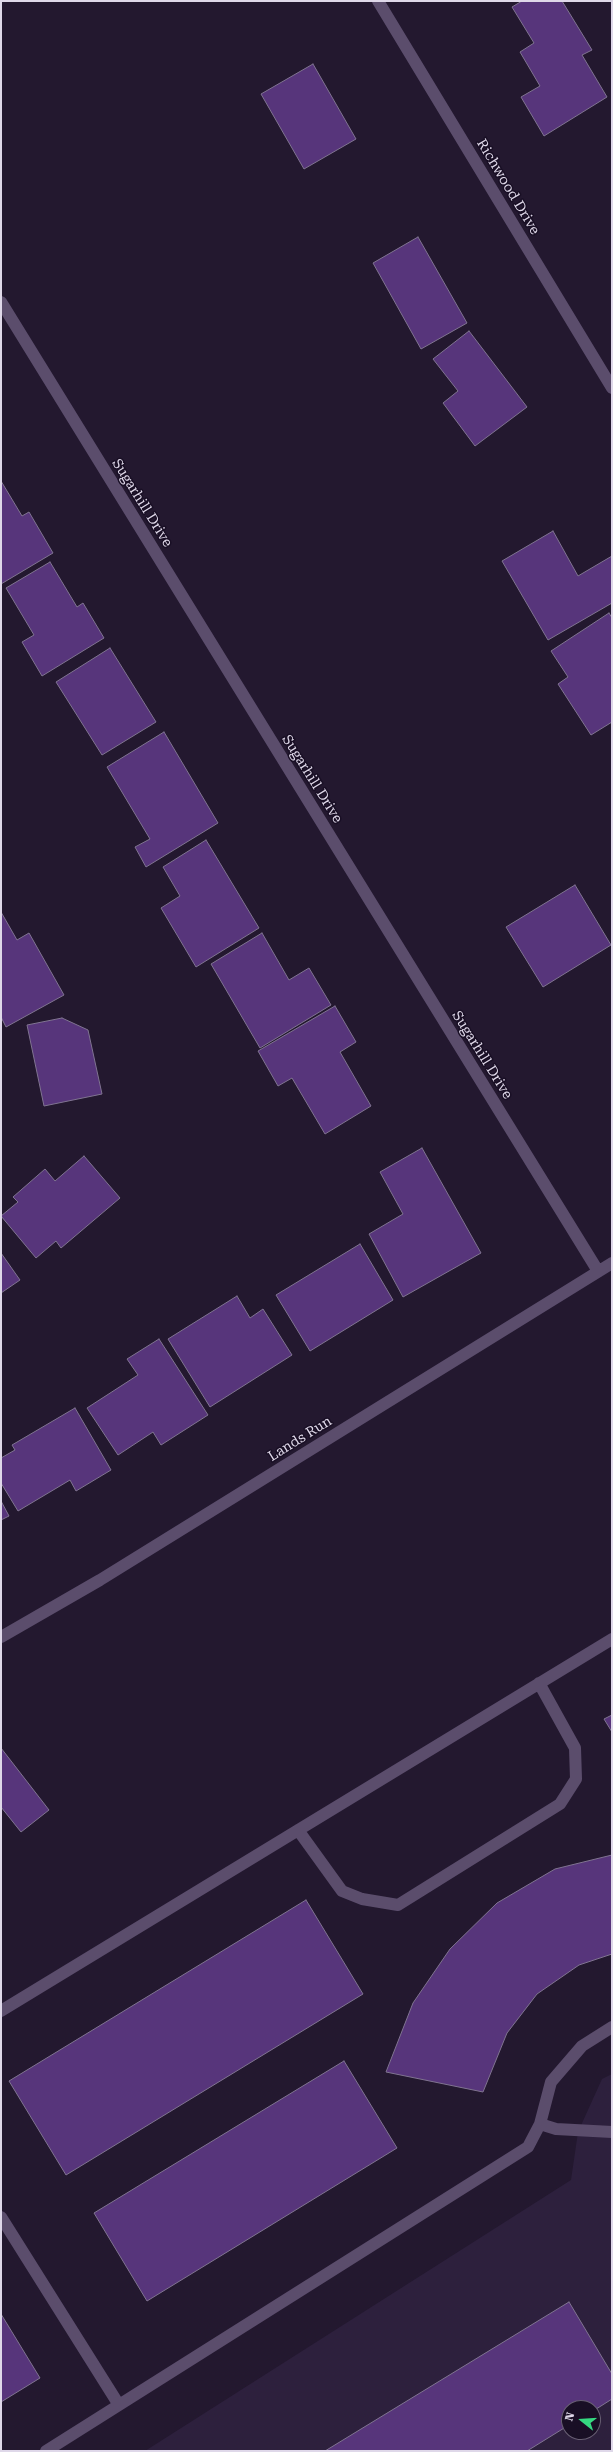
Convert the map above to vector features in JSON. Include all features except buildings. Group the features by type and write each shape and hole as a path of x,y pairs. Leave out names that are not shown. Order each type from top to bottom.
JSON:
{"street":[{"name":"Richwood Drive","path":"378,1 612,388"},
{"name":"Sugarhill Drive","path":"1,302 598,1271"},
{"name":"Lands Run","path":"1,1637 100,1580 612,1262"},
{"path":"1,2011 612,1639"},
{"path":"298,1830 342,1892 362,1899 398,1905 560,1804 564,1798 576,1779 575,1748 539,1683"},
{"path":"46,2451 528,2147 540,2124 551,2082 582,2046 612,2027"},
{"path":"540,2124 556,2129 612,2132"},
{"path":"1,2217 119,2405"}],"shaded area":[{"path":"612,2074 612,2451 145,2451 571,2180 578,2132 602,2079"}]}
